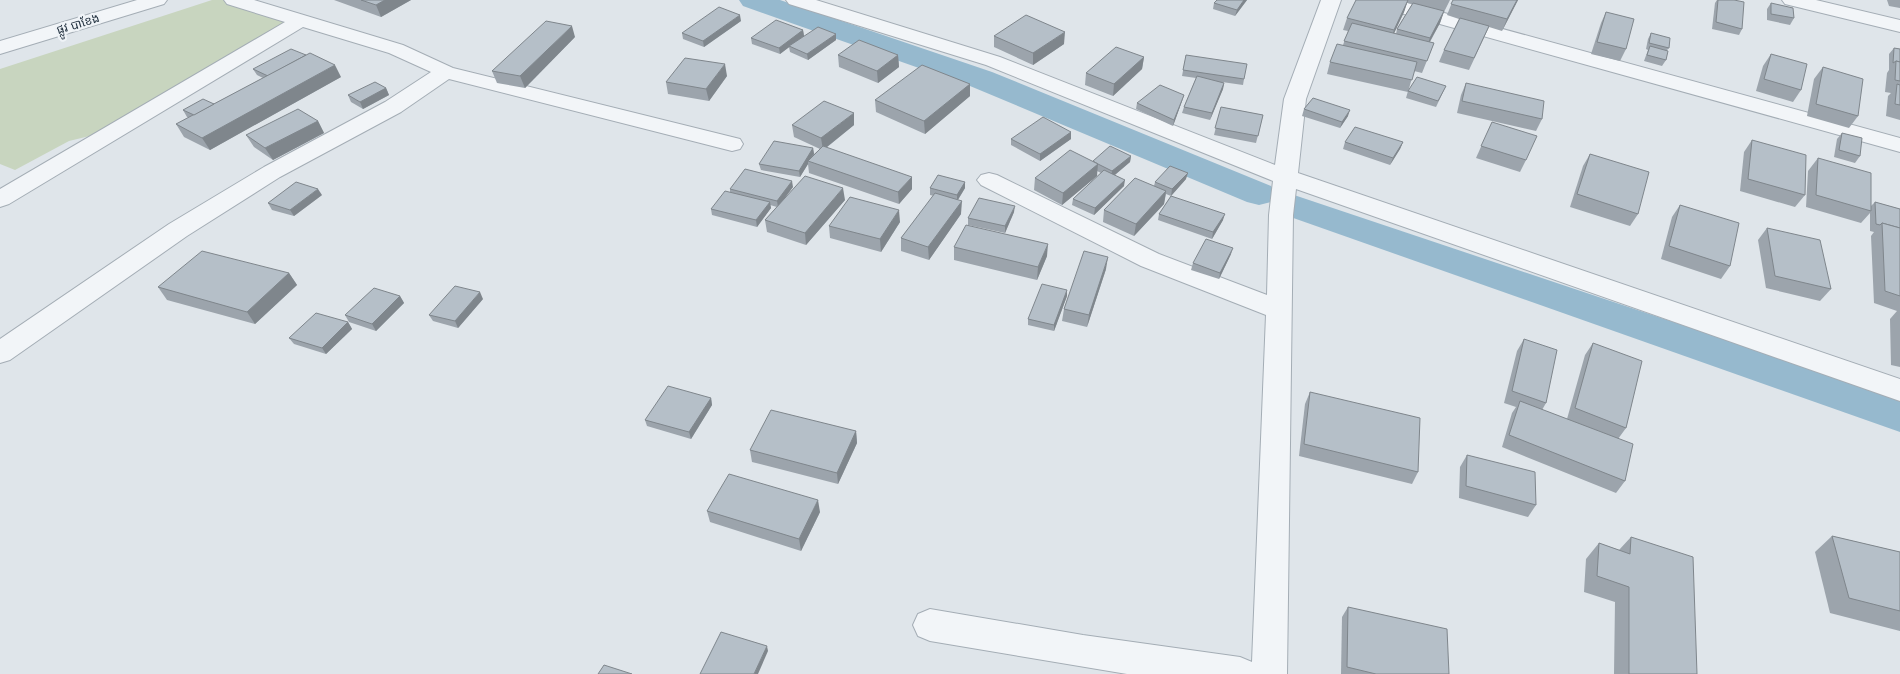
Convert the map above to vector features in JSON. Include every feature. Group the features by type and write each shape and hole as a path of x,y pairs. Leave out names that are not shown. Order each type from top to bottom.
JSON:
{"street":[{"name":"ផ្លូវ បាខែង","path":"0,48 157,0"},
{"path":"234,0 396,50 432,64 446,72 732,144"},
{"path":"796,0 993,62 1284,194 1900,390"},
{"path":"1269,674 1284,194 1295,99 1331,0"},
{"path":"1375,0 1900,145"},
{"path":"1792,0 1900,26"},
{"path":"0,199 300,21"},
{"path":"0,353 178,230 272,172 393,107 446,72"},
{"path":"989,180 1150,260 1280,310"},
{"path":"930,626 1240,674"}],"green space":[{"path":"212,0 223,0 287,23 102,133 69,141 15,170 0,164 0,69"}],"building":[{"path":"361,0 385,0 376,5"},
{"path":"1217,0 1244,0 1237,10 1214,3"},
{"path":"1356,0 1408,0 1394,30 1347,18"},
{"path":"1453,0 1517,0 1507,19 1451,4"},
{"path":"1718,0 1744,2 1742,29 1716,22"},
{"path":"1413,3 1444,11 1430,38 1397,29"},
{"path":"1771,3 1793,8 1794,18 1771,14"},
{"path":"719,7 740,15 703,41 682,33"},
{"path":"1606,12 1634,19 1626,49 1597,42"},
{"path":"1026,15 1065,32 1033,53 994,36"},
{"path":"1460,18 1489,26 1474,58 1444,50"},
{"path":"776,20 803,30 779,48 751,38"},
{"path":"546,21 572,26 520,76 492,71"},
{"path":"1352,23 1434,43 1427,61 1344,41"},
{"path":"818,27 836,34 807,54 789,46"},
{"path":"1651,33 1670,38 1669,48 1649,43"},
{"path":"859,40 898,55 877,71 838,55"},
{"path":"1337,44 1417,62 1412,80 1330,62"},
{"path":"1650,46 1668,51 1666,60 1647,55"},
{"path":"1116,47 1144,57 1114,84 1086,73"},
{"path":"1894,48 1900,49 1900,62 1896,61 1893,63"},
{"path":"291,49 306,55 268,76 253,69"},
{"path":"310,53 335,65 202,138 176,124"},
{"path":"1771,54 1807,64 1801,90 1764,79"},
{"path":"1186,55 1247,64 1244,79 1183,70"},
{"path":"685,58 725,64 706,89 666,82"},
{"path":"1896,61 1900,62 1900,81 1895,80"},
{"path":"922,65 970,84 924,121 875,100"},
{"path":"1823,67 1863,79 1858,116 1816,104"},
{"path":"1197,76 1224,83 1212,113 1184,107"},
{"path":"1417,77 1446,86 1438,101 1408,91"},
{"path":"375,82 386,88 360,102 348,95"},
{"path":"1466,83 1544,101 1542,119 1462,101"},
{"path":"1897,84 1900,85 1900,105 1895,104"},
{"path":"1160,85 1184,95 1174,120 1137,103"},
{"path":"1313,98 1350,110 1342,122 1304,109"},
{"path":"203,99 214,104 194,115 183,110"},
{"path":"824,101 854,113 821,138 792,125"},
{"path":"1221,107 1263,115 1258,136 1215,128"},
{"path":"298,109 318,121 265,148 246,135"},
{"path":"1043,117 1071,132 1040,154 1011,139"},
{"path":"1492,122 1537,136 1526,160 1481,146"},
{"path":"1355,127 1403,142 1393,158 1345,142"},
{"path":"1842,133 1862,138 1860,156 1839,150"},
{"path":"1752,140 1806,155 1805,195 1748,179"},
{"path":"774,141 813,148 799,171 759,164"},
{"path":"823,146 912,177 898,192 808,161"},
{"path":"1110,146 1131,156 1112,171 1093,161"},
{"path":"1070,150 1098,164 1063,193 1035,178"},
{"path":"1590,154 1649,172 1638,214 1577,194"},
{"path":"1818,158 1871,173 1871,211 1816,195"},
{"path":"1170,166 1188,173 1172,189 1155,182"},
{"path":"745,169 792,181 777,201 730,189"},
{"path":"1104,170 1125,180 1095,208 1073,199"},
{"path":"938,175 965,182 957,195 930,188"},
{"path":"805,176 843,188 805,233 765,220"},
{"path":"1135,178 1166,191 1136,224 1104,210"},
{"path":"296,182 318,189 290,210 268,203"},
{"path":"725,191 770,202 756,220 711,209"},
{"path":"935,193 962,201 928,247 901,238"},
{"path":"1171,196 1225,214 1213,232 1159,214"},
{"path":"850,197 899,210 880,239 829,226"},
{"path":"979,198 1015,206 1005,226 968,218"},
{"path":"1875,202 1900,209 1900,228 1882,223 1880,225 1876,224"},
{"path":"1680,205 1739,223 1730,266 1669,246"},
{"path":"1882,223 1900,228 1900,296 1885,291"},
{"path":"966,225 1048,244 1038,267 954,247"},
{"path":"1767,228 1820,240 1831,289 1775,276"},
{"path":"1206,239 1233,248 1220,273 1193,263"},
{"path":"202,251 289,273 247,312 158,287"},
{"path":"1084,251 1108,257 1089,315 1064,309"},
{"path":"1042,284 1067,290 1054,325 1028,319"},
{"path":"455,286 480,292 455,321 429,315"},
{"path":"374,288 400,296 372,324 345,315"},
{"path":"316,313 348,322 322,348 289,338"},
{"path":"1524,339 1557,350 1546,403 1512,391"},
{"path":"1593,343 1642,361 1626,428 1575,408"},
{"path":"668,386 711,398 689,432 645,420"},
{"path":"1310,392 1420,418 1418,472 1304,444"},
{"path":"1520,401 1633,444 1625,481 1509,435"},
{"path":"771,410 856,431 837,473 750,450"},
{"path":"1467,455 1535,472 1536,505 1466,486"},
{"path":"729,474 818,500 799,539 707,511"},
{"path":"1832,536 1900,552 1900,611 1849,598"},
{"path":"1631,537 1693,557 1697,674 1629,674 1629,587 1597,576 1599,543 1630,554"},
{"path":"1348,607 1447,629 1449,674 1376,674 1347,667"},
{"path":"721,632 767,646 754,674 700,674"},
{"path":"604,665 632,674 598,674"}],"waterway":[{"path":"753,0 981,79 1259,194"},
{"path":"1294,206 1900,415"}]}
